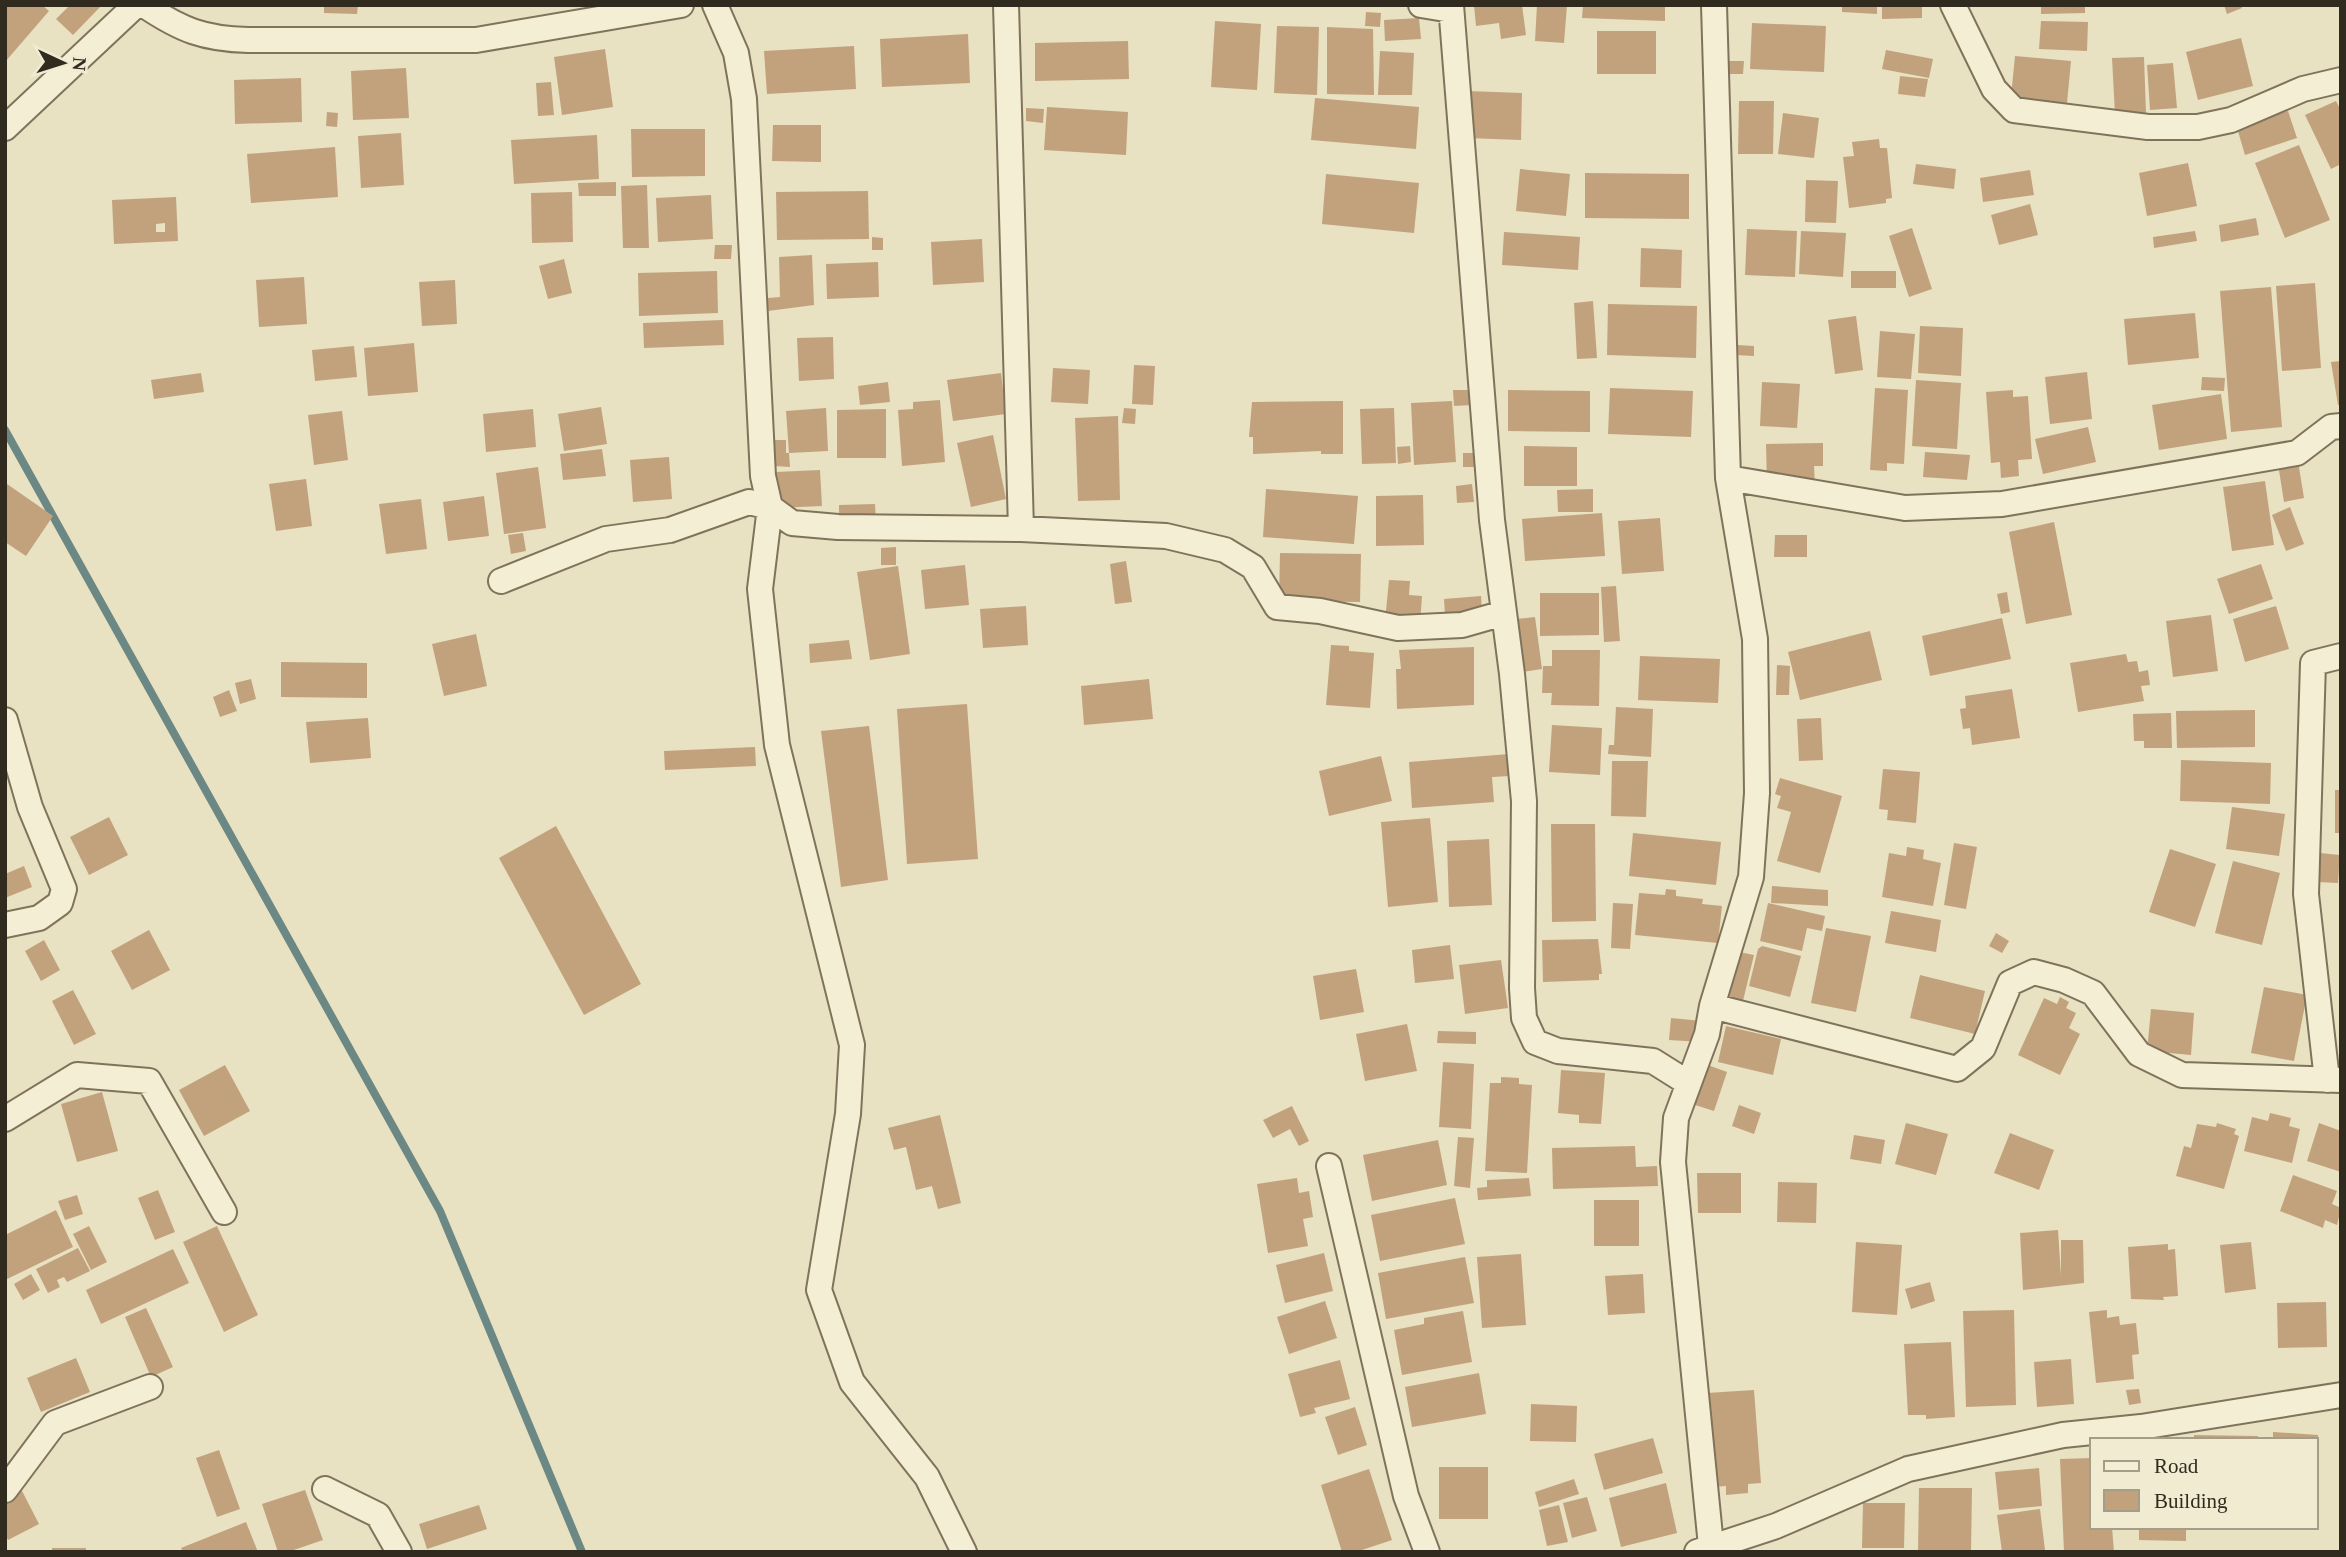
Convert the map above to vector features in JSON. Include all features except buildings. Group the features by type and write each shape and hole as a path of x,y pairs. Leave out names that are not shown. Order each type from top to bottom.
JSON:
{"street":[{"path":"5,128 136,5"},
{"path":"144,5 170,22 213,39 476,40 501,33 585,23 681,5"},
{"path":"715,5 736,54 744,99 763,476 770,507 760,589 777,745 852,1045 848,1114 819,1290 852,1382 927,1477 964,1552"},
{"path":"1006,5 1021,529"},
{"path":"1421,5 1451,8 1489,479 1524,801 1524,1018 1535,1042 1558,1051 1653,1061 1688,1083"},
{"path":"1714,5 1728,478 1755,639 1757,793 1751,877 1712,1006 1707,1034 1676,1118 1673,1163 1704,1549 1776,1526 1908,1469 2063,1435 2141,1427 2341,1395"},
{"path":"1953,5 1994,89 2014,110 2075,115 2148,127 2198,127 2262,108 2303,89 2341,80"},
{"path":"1728,478 1905,508 2002,504 2297,453 2331,427 2341,426"},
{"path":"501,581 606,539 670,530 749,502 770,507 792,523 803,524 1021,529 1166,536 1225,550 1253,567 1277,607 1320,611 1398,628 1462,625 1504,612"},
{"path":"1712,1006 1956,1069 1983,1048 2010,983 2034,972 2064,980 2093,993 2138,1054 2182,1074 2334,1080 2306,894 2313,663 2341,656"},
{"path":"5,720 30,807 64,889 60,903 39,918 5,925"},
{"path":"5,1119 77,1075 149,1081 224,1212"},
{"path":"1329,1166 1406,1496 1427,1552"},
{"path":"5,1490 55,1423 150,1387"},
{"path":"325,1489 378,1515 399,1552"}],"waterway":[{"path":"5,430 440,1211 582,1552"}]}
